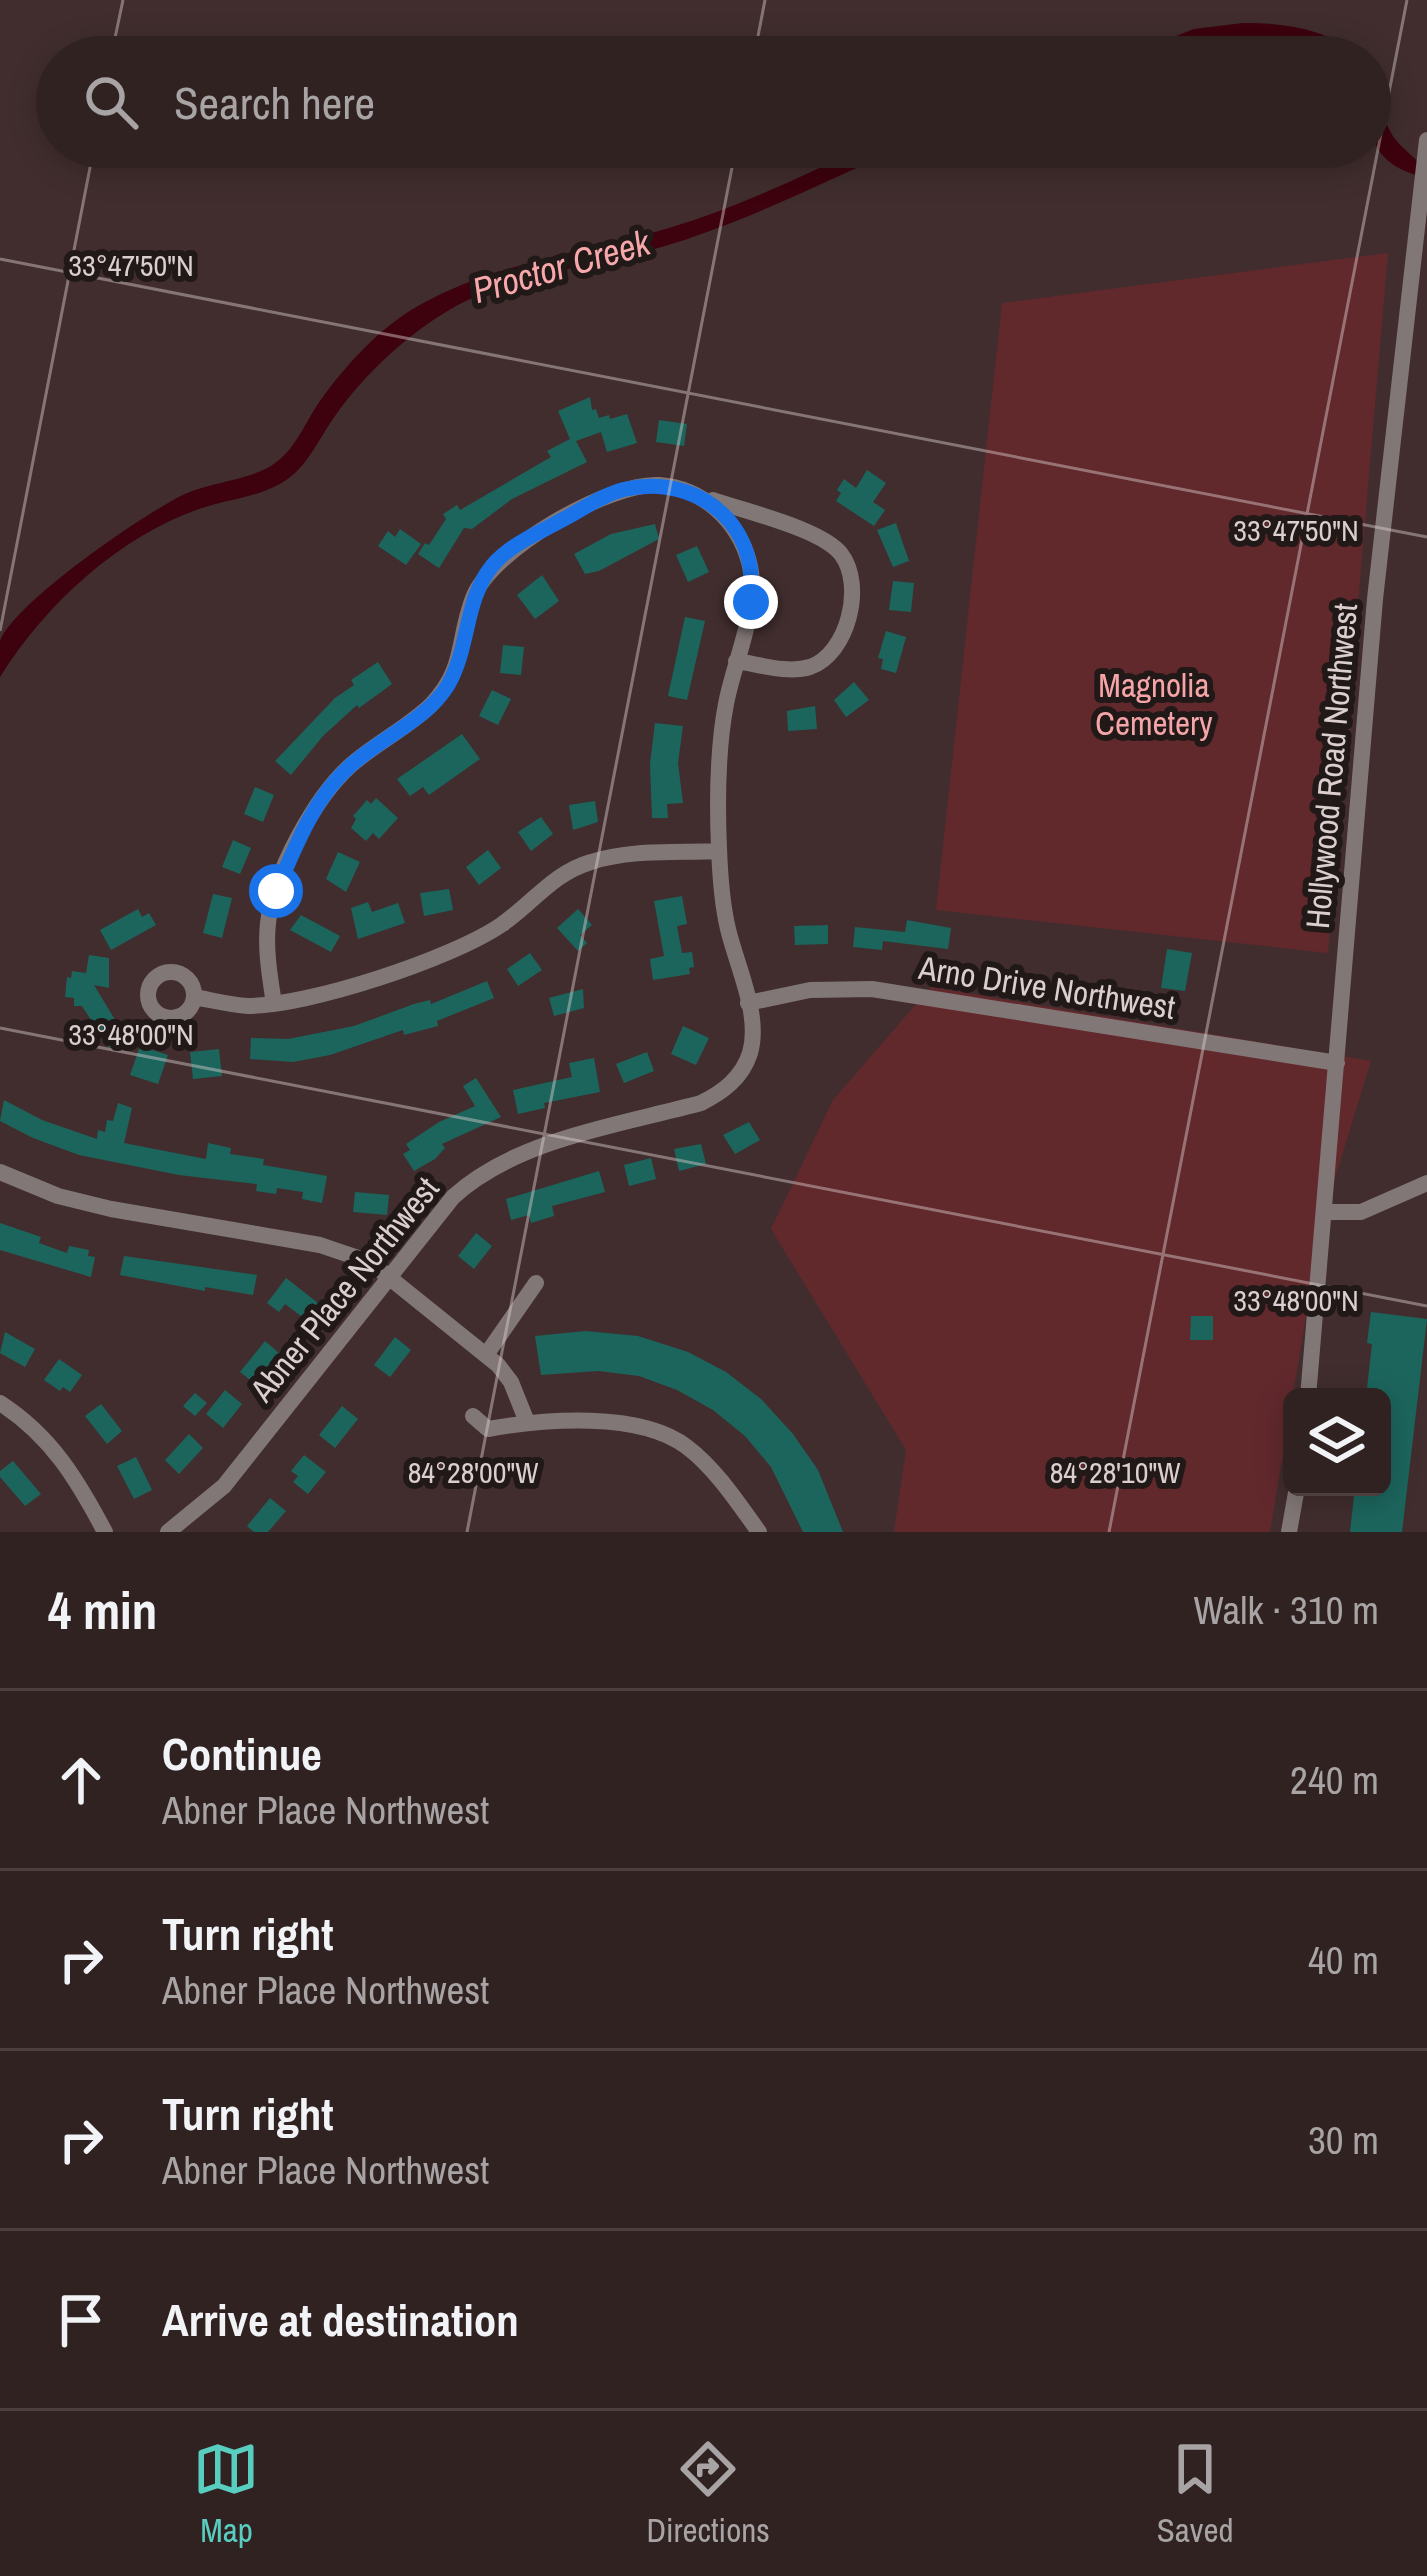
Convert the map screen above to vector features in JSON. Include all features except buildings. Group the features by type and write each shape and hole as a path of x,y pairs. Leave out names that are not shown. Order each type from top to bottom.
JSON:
{"street":[{"name":"Hollywood Road Northwest","path":"1309,1388 1375,599 1427,140"},
{"path":"274,1004 266,950 268,918 304,827 346,769 426,709 446,688 461,658 472,598 493,565 516,545 621,490 660,485 826,541 842,555 852,577 843,634 822,660 794,670 736,661"},
{"name":"Abner Place Northwest","path":"168,1532 224,1486 453,1197 494,1166 528,1151 700,1103 723,1092 740,1073 750,1052 753,1028 727,924 719,851 719,751 751,602 750,564 735,529 705,497"},
{"path":"194,997 245,1006 325,994 467,946 505,923 554,879 588,862 621,855 719,851"},
{"name":"Arno Drive Northwest","path":"748,1003 810,990 872,989 1337,1063"},
{"path":"0,1172 58,1196 111,1209 320,1245 370,1262 486,1355 511,1382 527,1422"},
{"path":"1324,1212 1360,1212 1427,1183"},
{"path":"486,1355 536,1283"},
{"path":"0,1403 50,1442 73,1472 105,1532"},
{"path":"473,1416 488,1430 527,1422 642,1426 670,1435 703,1462 759,1532"},
{"path":"1288,1532 1295,1496"}],"green space":[{"name":"Magnolia Cemetery","path":"1388,253 1328,953 936,910 1002,303"},
{"path":"931,987 1371,1061 1322,1220 1294,1388 1283,1388 1283,1454 1270,1532 894,1532 906,1450 771,1229 833,1100"}],"water":[{"path":"1274,24 1325,36 1176,36 1194,29"},
{"path":"1391,132 1427,178 1391,163"},
{"name":"Proctor Creek","path":"818,168 857,168 721,227 658,248 504,286 439,316 360,384 288,479 169,522 112,556 61,600 0,677 0,641 30,604 113,538 166,504 261,471 279,460 352,361 376,336 418,306 478,279 695,220"}],"route":[{"path":"276,891 323,796 346,769 426,709 446,688 461,658 472,598 493,565 516,545 621,490 660,485 705,497 735,529 750,564 751,602"}]}
